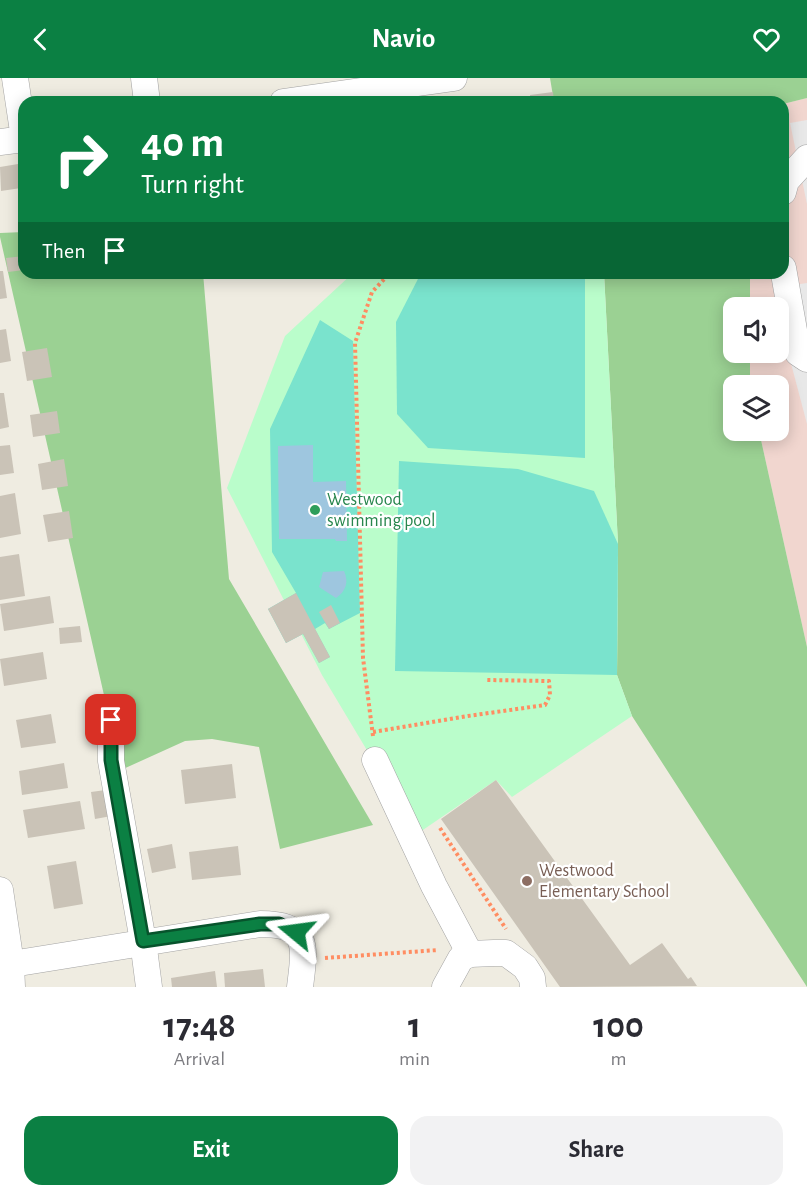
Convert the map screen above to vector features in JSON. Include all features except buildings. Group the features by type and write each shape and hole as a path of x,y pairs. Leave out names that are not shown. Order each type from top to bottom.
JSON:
{"street":[{"path":"15,78 18,98"},
{"path":"144,78 146,96"},
{"path":"342,96 420,88 454,78"},
{"path":"0,142 18,139"},
{"path":"789,178 807,158"},
{"path":"785,279 798,353 807,359"},
{"path":"111,720 111,760 149,987"},
{"path":"375,760 434,886 471,954"},
{"path":"0,890 8,972 143,941 260,924 279,924 296,932 303,946 300,987"},
{"path":"445,987 461,958 471,954 506,953 525,968 532,978 532,987"}],"path":[{"path":"375,760 363,658 355,343 372,291 384,279"},
{"path":"373,732 544,705 550,695 549,681 486,680"},
{"path":"440,828 512,937"},
{"path":"303,960 457,949 471,954"}],"shaded area":[{"path":"807,98 807,647 761,441 789,441 789,375 750,375 750,363 789,363 789,297 750,297 750,279 789,279 789,102"},
{"path":"807,120 807,204 790,123"},
{"path":"418,279 585,279 585,458 428,448 397,414 396,322"},
{"path":"807,283 807,424 789,356 789,297 775,297 773,288"},
{"name":"Westwood swimming pool","path":"320,320 353,341 360,613 329,629 325,623 315,629 330,657 319,663 303,634 286,643 268,609 296,593 272,552 270,429"},
{"path":"313,445 313,482 346,481 347,541 279,539 278,446"},
{"path":"399,461 518,469 594,491 618,544 617,675 395,671"},
{"path":"344,571 346,586 336,598 319,587 323,572"}],"green space":[{"path":"550,78 807,78 807,98 789,102 789,96 553,96"},
{"path":"18,232 18,279 204,279 229,579 373,825 280,849 259,747 212,739 185,741 121,770 0,233"},
{"path":"347,279 604,279 618,544 617,675 632,716 512,797 496,780 417,834 322,675 227,488 285,336"},
{"path":"604,279 750,279 750,297 723,297 723,363 750,363 750,375 723,375 723,441 761,441 807,647 807,987 632,716 617,675 618,544"}],"place":[{"name":"Westwood swimming pool","path":"315,510"},
{"name":"Westwood Elementary School","path":"527,881"}],"route":[{"path":"111,720 111,760 143,941 260,924 279,924 296,932"}]}
